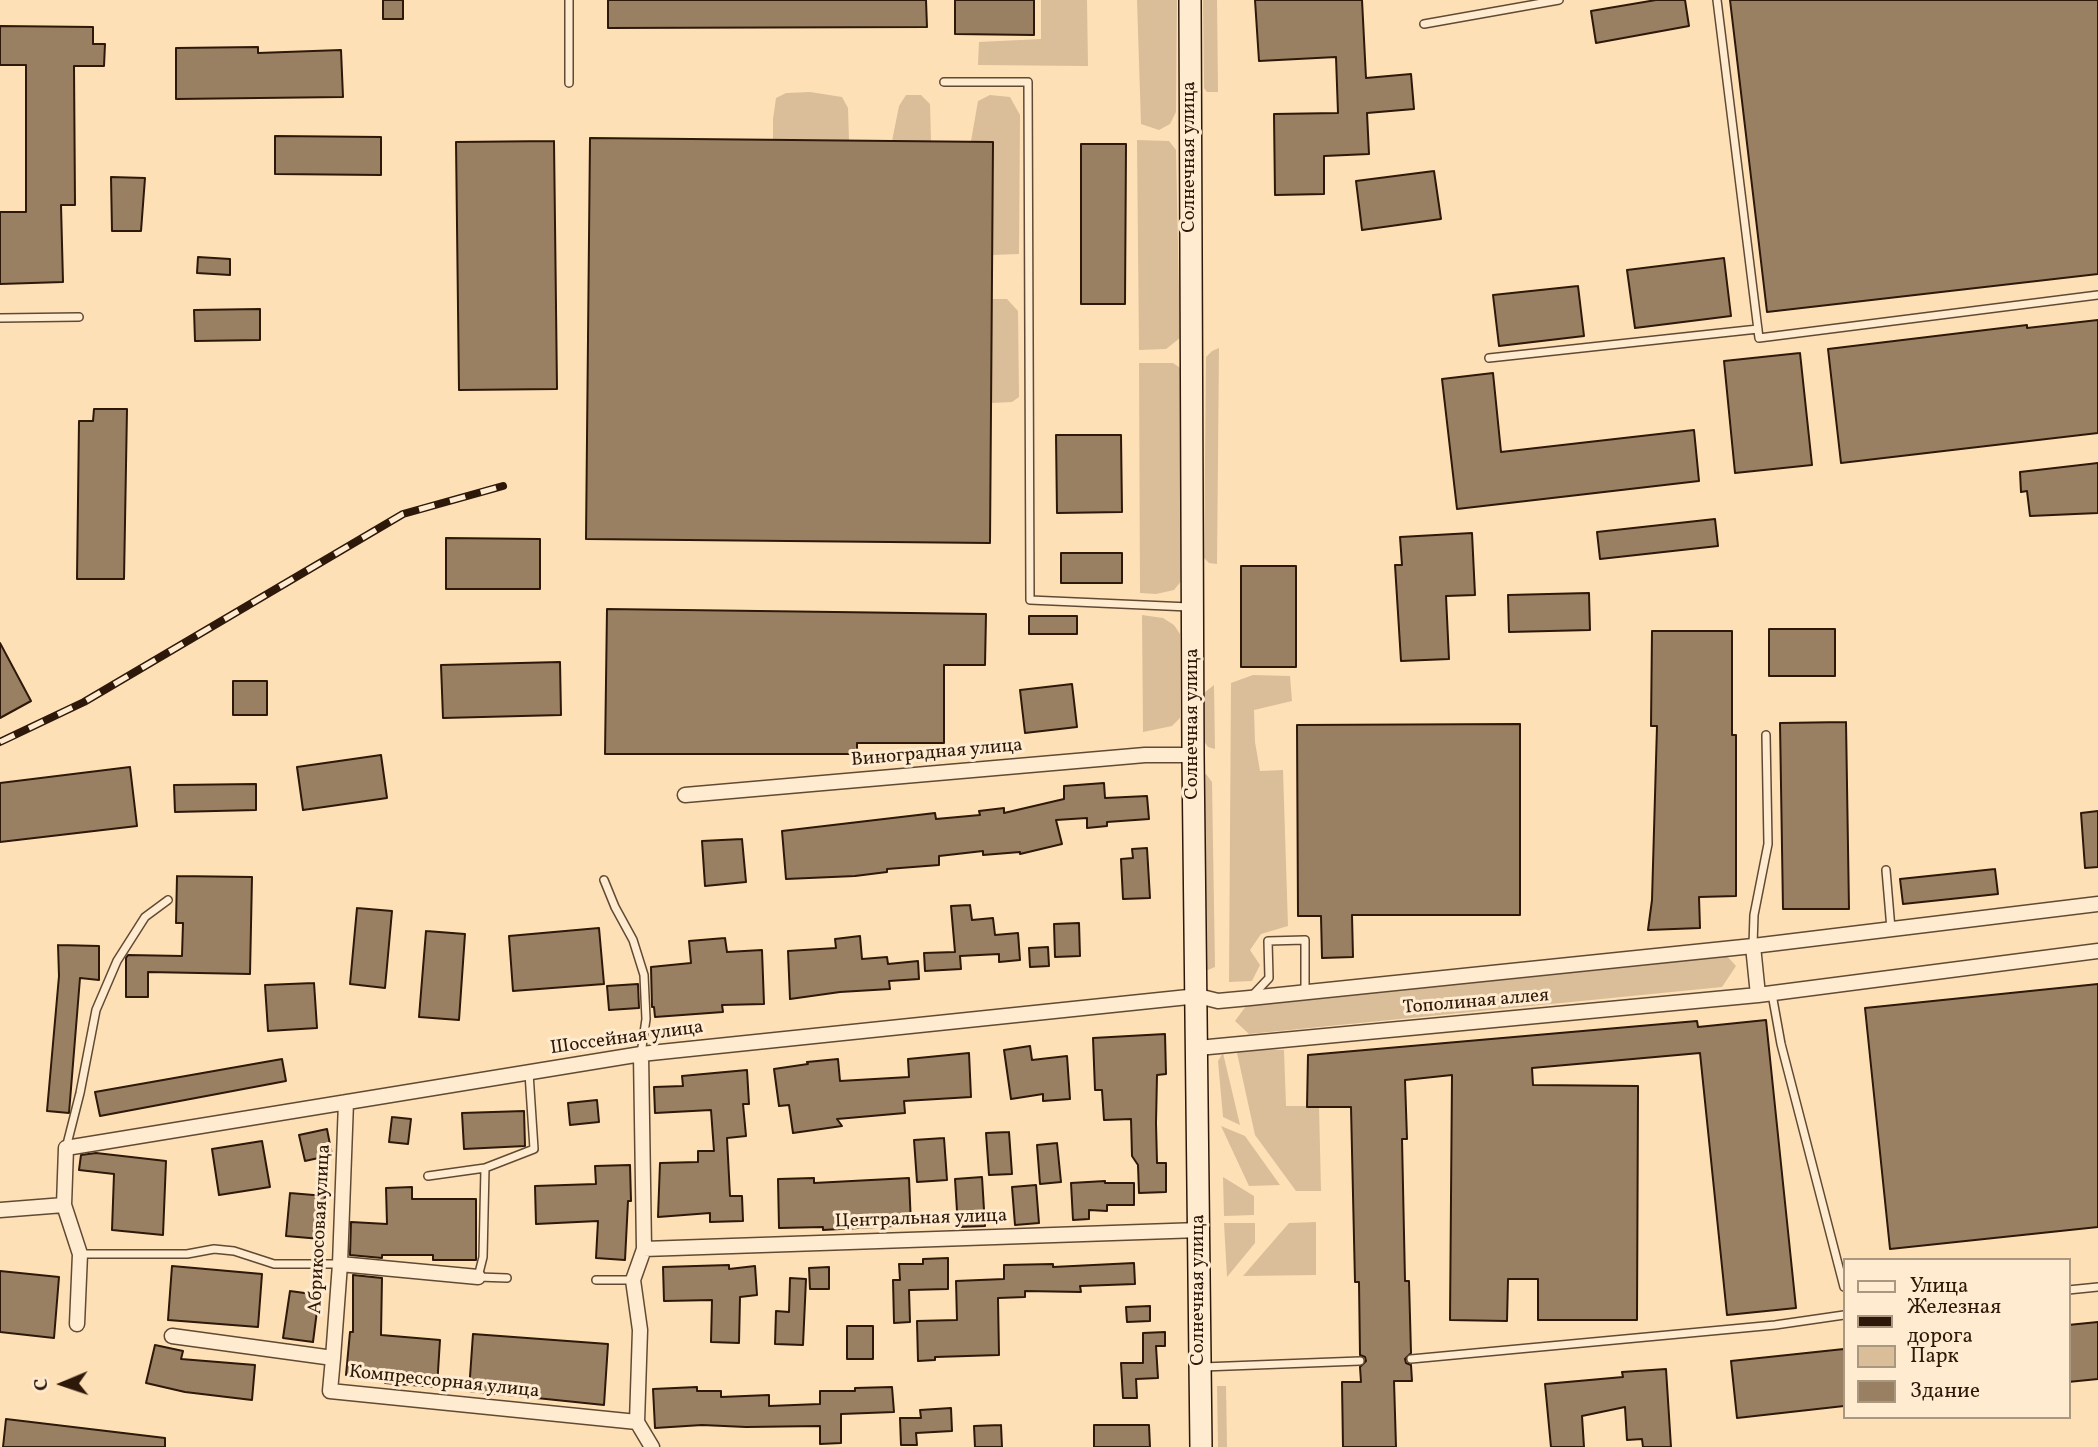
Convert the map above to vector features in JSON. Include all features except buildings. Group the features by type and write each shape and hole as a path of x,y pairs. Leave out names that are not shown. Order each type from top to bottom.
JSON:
{"main road":[{"name":"Солнечная улица","path":"1190,0 1194,755 1202,1447"}],"street":[{"name":"Виноградная улица","path":"685,795 1145,755 1194,755"},
{"name":"Тополиная аллея","path":"1198,996 1218,1001 1250,998 1754,946 2098,904"},
{"path":"1754,946 1765,994"},
{"name":"Тополиная аллея","path":"1198,1048 1765,994 2098,951"},
{"name":"Шоссейная улица","path":"66,1148 640,1054 1198,996"},
{"path":"640,1054 644,1249 633,1280 640,1330 637,1422 652,1447"},
{"name":"Абрикосовая улица","path":"333,1358 340,1264 346,1102"},
{"path":"66,1148 64,1205 80,1254 77,1324"},
{"path":"0,1210 64,1205"},
{"name":"Центральная улица","path":"644,1249 1200,1230"},
{"path":"340,1264 478,1277"},
{"name":"Компрессорная улица","path":"172,1336 333,1358 330,1391 637,1422"}],"lane":[{"path":"569,0 569,83"},
{"path":"1424,24 1559,0"},
{"path":"1717,0 1759,338 2098,295"},
{"path":"944,82 1028,82 1030,600 1193,607"},
{"path":"0,318 79,317"},
{"path":"1489,358 1758,329"},
{"path":"1754,946 1754,915 1768,844 1766,735"},
{"path":"1886,870 1891,929"},
{"path":"604,880 633,940 644,975 646,1019 640,1054"},
{"path":"66,1148 96,1010 117,961 145,916 168,900"},
{"path":"1250,998 1269,978 1268,941 1305,940 1306,992"},
{"path":"1765,994 1781,1044 1842,1279"},
{"path":"428,1176 485,1168 534,1149 529,1072"},
{"path":"485,1168 483,1257 478,1277 507,1278"},
{"path":"80,1254 187,1254 214,1249 234,1251 274,1264 340,1264"},
{"path":"596,1280 633,1280"},
{"path":"2070,1290 2098,1287"},
{"path":"1411,1359 1775,1325 1842,1315"},
{"path":"1201,1367 1360,1362"}],"green space":[{"path":"1041,0 1087,0 1088,66 978,65 979,42 1041,39"},
{"path":"1137,0 1177,0 1176,112 1170,124 1159,130 1141,124"},
{"path":"1203,0 1217,0 1218,92 1207,92 1204,88"},
{"path":"810,92 842,97 848,108 849,140 773,139 776,98 786,93"},
{"path":"906,95 921,95 930,104 931,141 892,141 899,106"},
{"path":"990,95 1010,97 1020,115 1019,254 992,255 993,142 971,141 978,101"},
{"path":"1137,140 1169,141 1176,150 1180,338 1166,349 1139,350"},
{"path":"992,299 1007,299 1018,311 1019,397 1012,402 991,403"},
{"path":"1219,348 1217,564 1209,563 1204,558 1206,357"},
{"path":"1139,363 1173,363 1182,369 1184,564 1182,580 1174,590 1156,594 1140,593"},
{"path":"1142,615 1163,618 1174,625 1180,634 1180,718 1172,726 1143,732"},
{"path":"1253,675 1290,676 1292,701 1254,710 1255,742 1260,771 1283,770 1288,926 1261,934 1250,950 1260,965 1252,981 1229,982 1231,683"},
{"path":"1214,685 1215,749 1208,747 1203,740 1202,698"},
{"path":"1206,774 1212,782 1215,967 1208,970 1203,965 1201,780"},
{"path":"1727,956 1736,966 1722,987 1249,1034 1235,1021 1246,1006"},
{"path":"1244,1048 1284,1050 1286,1106 1319,1106 1321,1191 1296,1191 1255,1135 1237,1053"},
{"path":"1223,1053 1240,1125 1223,1117 1218,1061"},
{"path":"1221,1126 1245,1136 1280,1185 1249,1186"},
{"path":"1223,1177 1254,1196 1254,1215 1224,1216"},
{"path":"1316,1222 1316,1275 1243,1276 1289,1223"},
{"path":"1224,1223 1255,1223 1255,1243 1227,1277"},
{"path":"1217,1386 1226,1386 1227,1447 1218,1447"}],"railway":[{"path":"0,742 84,702 403,514 503,486"}]}
